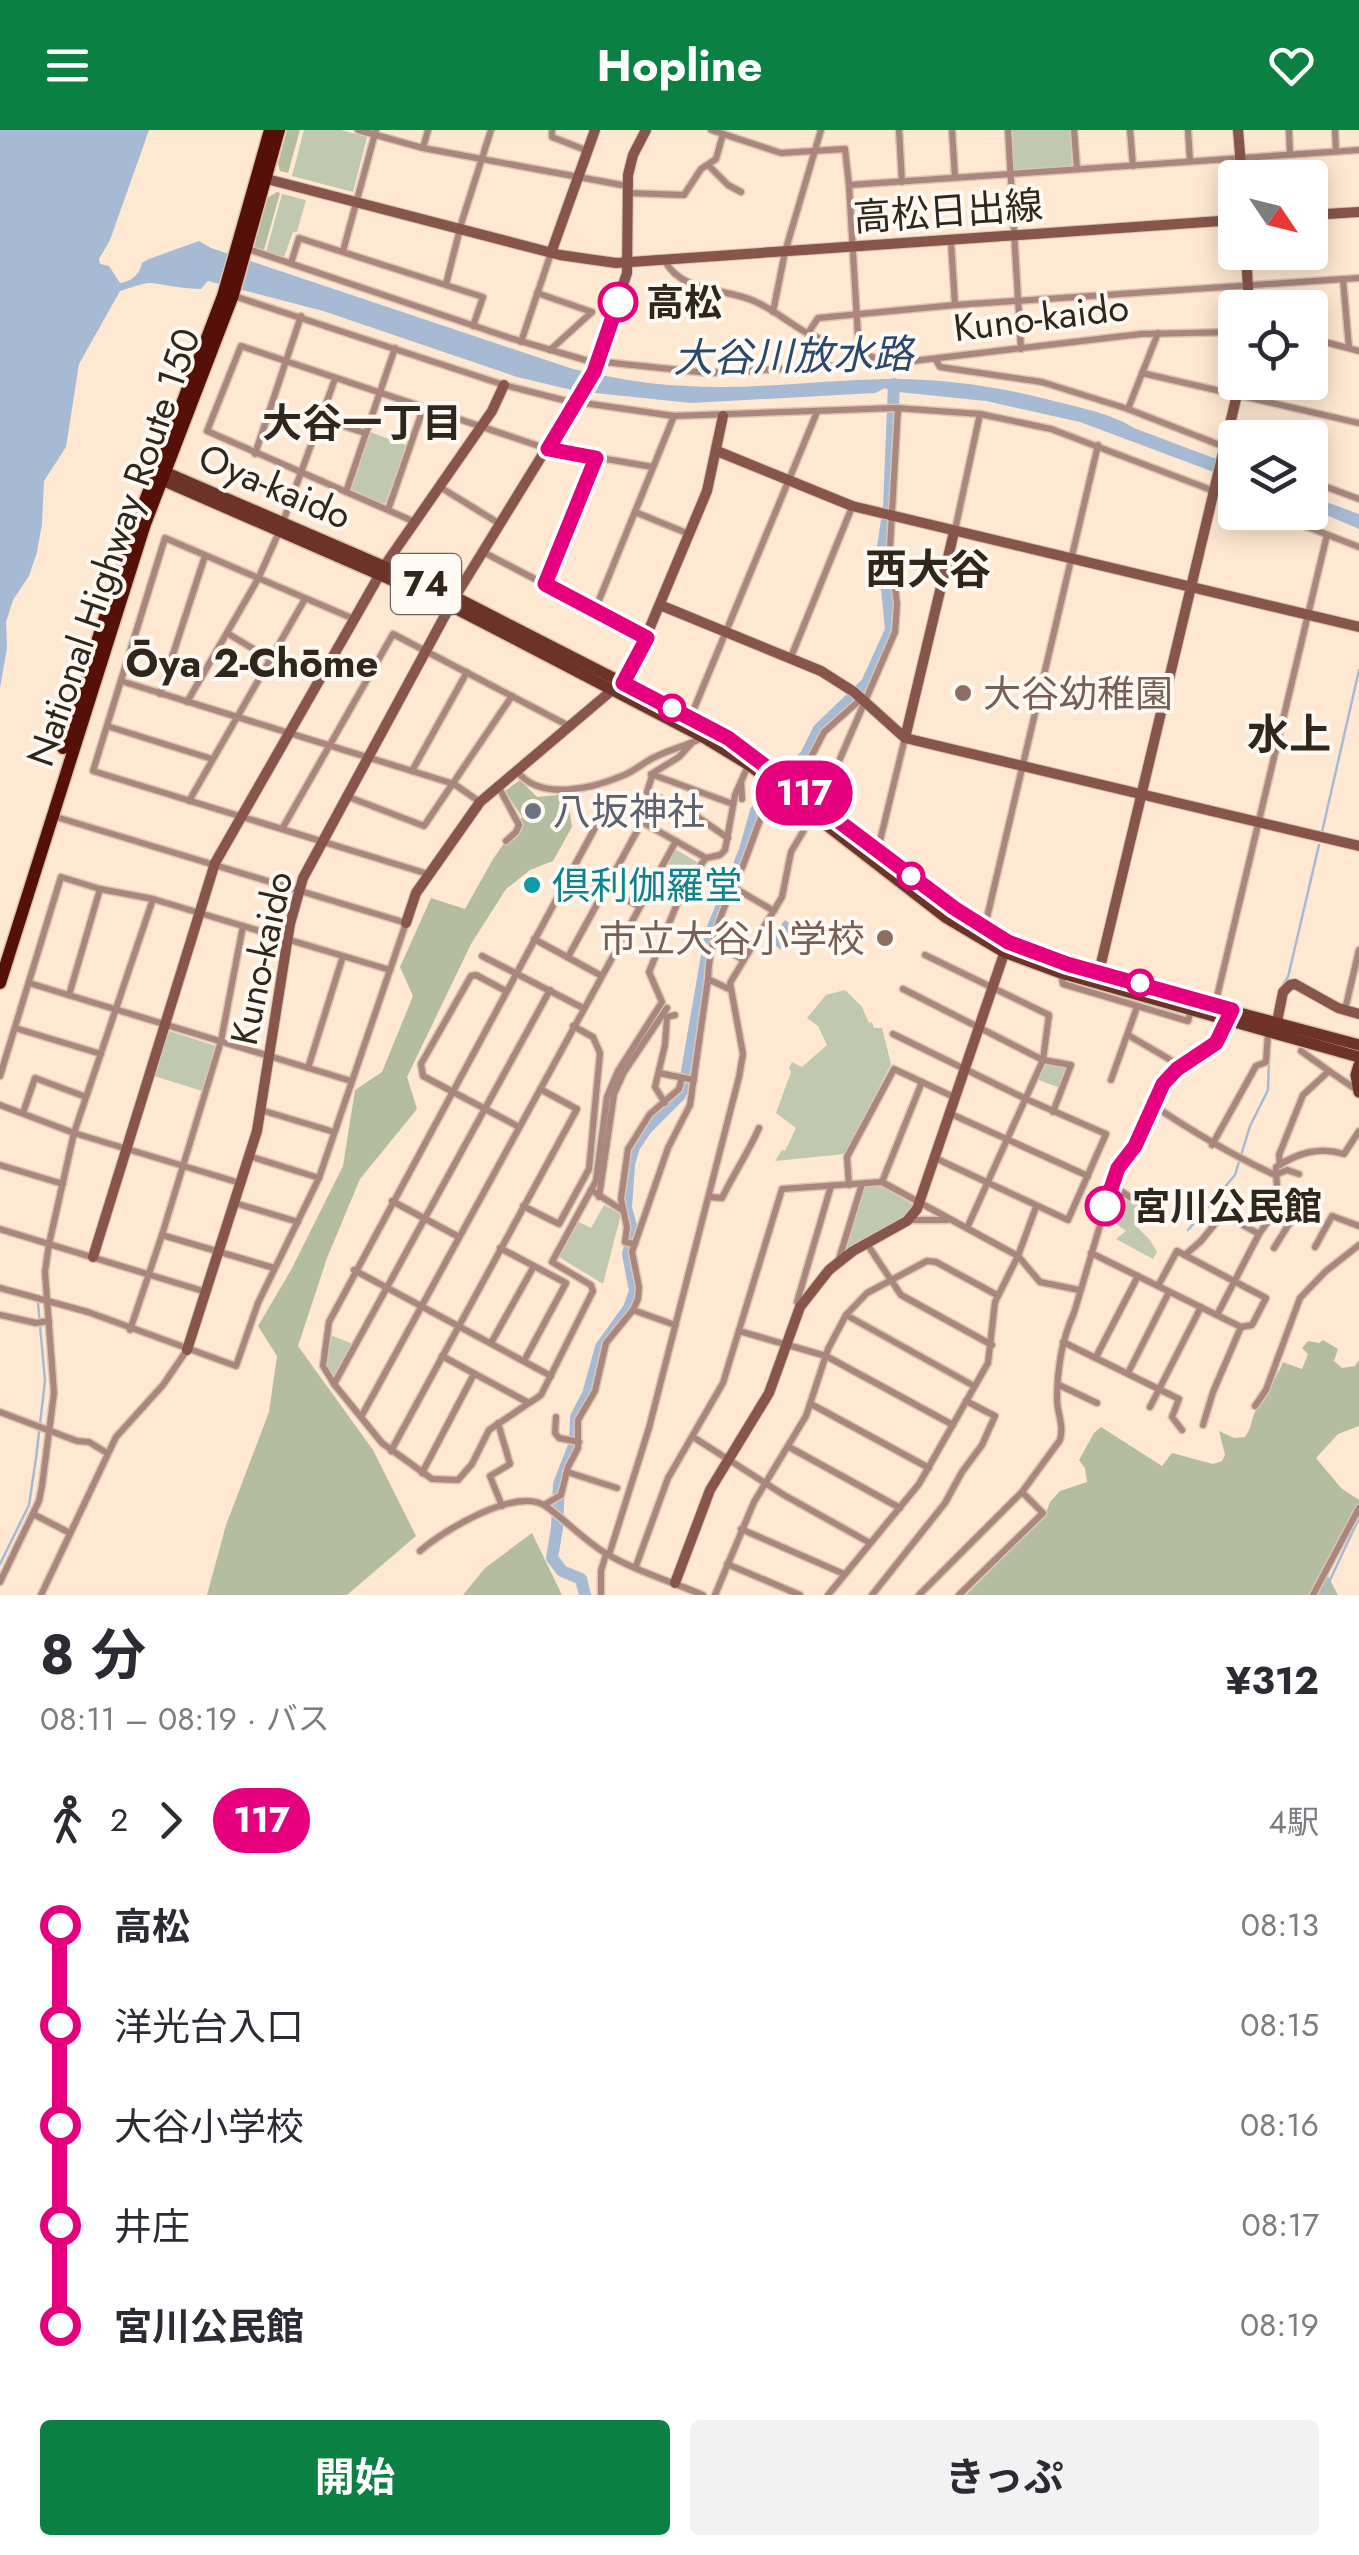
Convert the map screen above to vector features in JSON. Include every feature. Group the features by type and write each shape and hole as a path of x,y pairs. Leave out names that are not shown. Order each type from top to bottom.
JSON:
{"highway":[{"name":"National Highway Route 150","path":"0,956 77,702 231,289 262,178 270,130"},
{"name":"National Highway Route 150","path":"262,178 280,130"},
{"name":"National Highway Route 150","path":"0,983 160,474"}],"main road":[{"name":"Oya-kaido","path":"160,474 453,602 618,686 690,717 816,810 945,917 1006,947 1061,973 1192,1010 1230,1014 1359,1045"},
{"name":"Oya-kaido","path":"618,686 697,740 751,760"},
{"name":"Oya-kaido","path":"816,810 878,851 1006,947 1215,1005 1230,1014"},
{"name":"Oya-kaido","path":"1273,1026 1359,1056"},
{"path":"1359,1065 1359,1091"}],"street":[{"path":"358,130 423,148 628,190 684,195 701,169 716,159 723,134"},
{"path":"423,148 428,130"},
{"path":"446,284 491,130"},
{"path":"552,130 552,137 588,150"},
{"path":"521,342 595,130"},
{"name":"Kuno-kaido","path":"187,1350 262,1110 299,890 453,602 577,402 598,361 629,262 628,190 633,155 646,130"},
{"path":"243,251 291,263 521,342 598,361 658,370 727,373 854,364 859,354 846,149 781,153 711,130"},
{"path":"773,312 785,252 821,130"},
{"path":"899,130 902,182"},
{"path":"952,130 955,177"},
{"path":"1008,130 1021,348"},
{"path":"1074,130 1077,169"},
{"path":"1130,130 1133,166"},
{"path":"1188,130 1190,161"},
{"path":"1238,130 1240,158"},
{"path":"1288,130 1290,154"},
{"path":"1335,130 1336,151"},
{"path":"343,251 375,132"},
{"path":"849,185 1359,150"},
{"path":"708,165 741,192"},
{"path":"262,178 551,253 594,261 665,260"},
{"path":"1328,214 1359,212"},
{"name":"高松日出線","path":"665,260 1218,221"},
{"path":"291,263 299,238 446,284 483,297 473,326"},
{"path":"951,241 955,305"},
{"name":"Kuno-kaido","path":"665,260 681,279 754,301 808,333 859,354 896,363 1158,333 1218,332"},
{"path":"1247,270 1248,290"},
{"path":"808,333 818,318 857,314 1359,278"},
{"path":"1343,279 1349,348"},
{"path":"231,289 504,385 577,402 674,416 895,408 980,414 1051,429 1218,493"},
{"path":"537,293 592,312 550,350"},
{"path":"255,454 300,316"},
{"path":"1128,409 1158,333"},
{"path":"1328,343 1359,351"},
{"path":"415,522 208,430 241,346 548,449 653,467"},
{"path":"346,492 395,348"},
{"path":"936,360 940,367 1032,380 1128,409 1218,445"},
{"path":"1142,373 1218,391"},
{"path":"187,702 258,578 303,473 336,379"},
{"path":"93,1257 214,863 383,570 481,427 504,385"},
{"path":"1255,400 1359,424"},
{"path":"388,510 423,408"},
{"path":"600,1595 601,1570 642,1454 743,1054 729,989 784,891 791,852 816,810 860,697 895,632 897,604 889,515 895,408"},
{"path":"690,717 818,412"},
{"path":"878,851 980,414"},
{"path":"595,610 674,416"},
{"path":"0,1288 47,1300 236,1366 258,1303 319,1178 416,893 480,802 618,686 647,638 707,492 723,416"},
{"path":"322,419 366,433"},
{"path":"984,929 1098,445"},
{"path":"717,451 852,506 1359,628"},
{"path":"545,584 596,458"},
{"path":"1099,972 1218,482"},
{"path":"440,487 502,525"},
{"path":"1328,488 1359,499"},
{"path":"790,658 852,506"},
{"path":"635,512 690,534"},
{"path":"1317,530 1359,547"},
{"path":"1215,1005 1328,534"},
{"path":"354,619 165,538 93,771 429,874"},
{"path":"485,553 647,638"},
{"path":"160,694 206,556"},
{"path":"189,801 305,599"},
{"path":"660,605 820,671 860,697 904,738 1359,846"},
{"path":"227,633 270,658"},
{"path":"282,829 394,634 570,726"},
{"path":"412,771 467,672"},
{"path":"121,681 454,784 480,802"},
{"path":"346,796 424,826 512,696"},
{"path":"544,1505 556,1499 567,1472 578,1420 594,1391 606,1342 634,1310 639,1287 632,1240 622,1210 628,1149 650,1114 688,1079 718,920 747,857 762,811 810,759 824,732 860,697"},
{"path":"107,726 212,760"},
{"path":"517,770 532,786 557,790 622,776 654,757 697,740"},
{"path":"697,740 679,758 652,774 647,792 689,812 728,838"},
{"path":"706,858 626,813 604,811 328,1322 323,1366 334,1384 390,1451 422,1473 447,1482 458,1480 498,1422 541,1395 593,1291 591,1285 552,1262 596,1181 607,1097 618,1071 662,1002 648,972 684,886 706,858 720,855 751,760"},
{"path":"652,774 734,804"},
{"path":"742,781 742,799"},
{"path":"498,786 519,825 506,841"},
{"path":"52,815 406,923"},
{"path":"568,957 642,822"},
{"path":"361,1417 676,841"},
{"path":"571,871 639,906"},
{"path":"0,1076 60,877 100,890 153,899 390,970"},
{"path":"733,886 774,911"},
{"path":"69,995 100,890"},
{"path":"0,1582 42,1486 54,1367 45,1272 49,1244 74,1133 153,899"},
{"path":"130,1330 220,1041 244,926"},
{"path":"534,939 600,975"},
{"path":"675,1583 706,1499 770,1393 800,1306 837,1263 914,1214 1006,947"},
{"path":"726,949 743,960"},
{"path":"1345,1010 1359,950"},
{"path":"925,954 1050,1015 1042,1060 967,1228"},
{"path":"308,1068 343,956"},
{"path":"482,956 583,1008"},
{"path":"1061,973 1063,984 1137,1007 1188,1021 1192,1010"},
{"path":"506,991 471,976 420,1064 424,1076 519,1128"},
{"path":"708,980 729,989"},
{"path":"29,983 350,1082"},
{"path":"1212,1144 1256,1066 1266,1062 1283,992 1290,984 1359,1014"},
{"path":"334,1384 550,990"},
{"path":"903,990 1042,1060 1071,1065 1053,1112"},
{"path":"1111,1080 1137,1007"},
{"path":"599,1197 614,1094 666,1008"},
{"path":"919,1595 1022,1492 1062,1436 1058,1385 1063,1342 1118,1168 1135,1146 1163,1084 1177,1069 1216,1043 1230,1014"},
{"path":"665,1103 655,1087 667,1017 675,1015"},
{"path":"523,1206 559,1224 589,1169 600,1053 592,1036 573,1026"},
{"path":"15,1028 101,1054"},
{"path":"894,1034 1026,1100 1106,1134 1068,1220 936,1158"},
{"path":"1128,1035 1174,1062 1177,1069"},
{"path":"1302,1052 1359,1091"},
{"path":"849,1184 848,1157 894,1069 956,1098"},
{"path":"1280,1165 1279,1156 1302,1095 1329,1071"},
{"path":"660,1073 688,1079"},
{"path":"23,1113 35,1078 86,1098"},
{"path":"632,1240 690,1104 688,1079"},
{"path":"882,1182 922,1082"},
{"path":"390,1451 576,1109 540,1089"},
{"path":"0,1104 74,1133 241,1183"},
{"path":"1153,1106 1212,1144 1275,1176"},
{"path":"262,1110 334,1132"},
{"path":"951,1114 1088,1176"},
{"path":"709,1197 722,1198 758,1128"},
{"path":"1217,1315 1279,1199 1274,1170 1317,1150 1344,1154 1359,1132"},
{"path":"249,1156 319,1178"},
{"path":"0,1166 63,1184"},
{"path":"1275,1176 1287,1170 1299,1174"},
{"path":"636,1566 663,1490 723,1383 782,1189 882,1182 1018,1256 1040,1282 1080,1290"},
{"path":"837,1263 862,1184"},
{"path":"1112,1184 1149,1210"},
{"path":"800,1306 797,1302 831,1186"},
{"path":"591,1190 622,1210"},
{"path":"392,1200 458,1237"},
{"path":"1274,1248 1304,1200"},
{"path":"235,1203 298,1222"},
{"path":"828,1595 929,1468 988,1363 997,1295 1018,1256 1036,1206"},
{"path":"1184,1255 1201,1242 1223,1214 1259,1234"},
{"path":"1315,1248 1332,1216 1359,1226"},
{"path":"900,1224 915,1218 935,1218 967,1228"},
{"path":"1269,1220 1285,1231"},
{"path":"0,1229 208,1292"},
{"path":"162,1235 274,1268"},
{"path":"867,1244 901,1295 992,1345"},
{"path":"1255,1406 1266,1390 1300,1298 1359,1245"},
{"path":"500,1248 566,1283 524,1361"},
{"path":"1091,1253 1241,1327 1252,1325 1266,1298 1177,1251 1158,1286"},
{"path":"715,1595 742,1529 811,1404 826,1356 846,1315 867,1293 919,1264 936,1262 997,1295"},
{"path":"491,1343 534,1266"},
{"path":"807,1269 820,1279"},
{"path":"354,1270 551,1376"},
{"path":"1096,1358 1138,1276"},
{"path":"1128,1374 1169,1292"},
{"path":"1150,1407 1201,1308"},
{"path":"634,1310 675,1325"},
{"path":"0,1314 49,1321"},
{"path":"846,1315 974,1386"},
{"path":"1203,1425 1241,1327"},
{"path":"739,1331 826,1356 953,1425"},
{"path":"1063,1342 1179,1399 1172,1417 1182,1430"},
{"path":"41,1595 116,1437 163,1385 187,1350"},
{"path":"442,1356 528,1403"},
{"path":"422,1473 474,1374"},
{"path":"1058,1385 1097,1403"},
{"path":"872,1595 946,1502 989,1433 995,1416 966,1401"},
{"path":"811,1404 929,1468"},
{"path":"0,1412 76,1441 90,1442 107,1453"},
{"path":"556,1417 558,1438 576,1442"},
{"path":"498,1422 510,1464 490,1476 502,1506"},
{"path":"693,1436 765,1484 870,1543"},
{"path":"483,1440 502,1438"},
{"path":"789,1447 900,1508"},
{"path":"567,1472 617,1488"},
{"path":"959,1595 1043,1513 1022,1492"},
{"path":"420,1552 455,1527 502,1506 529,1501 544,1505 608,1554 703,1595"},
{"path":"1313,1595 1359,1508"},
{"path":"32,1514 70,1532"},
{"path":"742,1529 844,1574"},
{"path":"727,1564 800,1595"}],"green space":[{"path":"287,130 300,130 288,173 280,171 278,164"},
{"path":"304,130 341,130 367,137 353,192 292,176"},
{"path":"1012,130 1070,130 1072,166 1014,170"},
{"path":"280,193 264,250 254,247 267,198"},
{"path":"282,194 306,200 297,232 293,232 284,257 266,252"},
{"path":"370,432 406,445 383,504 351,487"},
{"path":"520,780 537,797 567,794 572,827 553,861 530,870 506,889 471,944 407,1077 417,1109 360,1179 327,1258 298,1346 373,1450 416,1536 347,1595 207,1595 226,1525 269,1412 277,1356 258,1326 343,1166 355,1090 382,1072 413,996 400,967 431,898 465,909 522,817 505,791"},
{"path":"675,849 697,862 675,893 655,884"},
{"path":"845,990 862,1007 869,1023 882,1028 891,1064 845,1154 775,1161 785,1151 796,1128 776,1113 791,1072 789,1068 792,1062 802,1067 827,1045 818,1026 807,1018 826,995"},
{"path":"169,1031 216,1046 202,1091 154,1076"},
{"path":"1046,1062 1067,1067 1060,1088 1036,1079"},
{"path":"881,1185 915,1206 904,1218 847,1250 844,1247 864,1187"},
{"path":"1116,1191 1145,1211 1136,1226 1157,1252 1153,1259 1116,1239 1126,1231 1107,1217"},
{"path":"604,1205 621,1214 603,1284 559,1257 577,1221 591,1228"},
{"path":"328,1334 353,1344 332,1377 325,1365"},
{"path":"1323,1340 1338,1349 1334,1361 1342,1368 1355,1366 1359,1360 1359,1426 1338,1434 1316,1458 1341,1488 1359,1500 1329,1567 1328,1576 1338,1595 966,1595 1045,1516 1060,1491 1087,1482 1079,1460 1101,1427 1162,1466 1172,1453 1213,1464 1222,1461 1225,1455 1219,1431 1234,1438 1245,1437 1283,1362 1302,1369 1308,1354 1302,1348 1308,1341"},
{"path":"532,1533 562,1595 463,1595 485,1568"}],"water":[{"path":"0,130 149,130 110,240 99,259 120,283 134,277 149,259 199,241 573,369 687,386 908,379 951,382 1075,406 1218,460 1218,474 1080,422 986,401 895,394 885,388 875,393 691,403 576,391 517,377 323,311 208,281 201,289 145,284 120,291 79,364 66,447 44,481 37,552 6,622 7,648 0,688"},
{"path":"1328,503 1359,514 1359,529 1328,516"},
{"path":"785,920 797,930 781,950 769,940"}],"waterway":[{"name":"大谷川放水路","path":"792,771 806,755 819,729 867,683 891,630 883,547 889,506 894,384"},
{"path":"1322,832 1359,670"},
{"path":"585,1595 581,1579 562,1571 552,1558 559,1484 575,1443 576,1417 588,1394 601,1347 629,1308 635,1291 628,1254 633,1233 626,1208 629,1164 646,1129 680,1095 685,1083 711,932 745,850 756,811 770,791"},
{"path":"1281,988 1288,977 1319,845"},
{"path":"1188,1230 1235,1175 1250,1126 1268,1090 1269,1056"},
{"path":"0,1564 29,1505 36,1458 45,1381 38,1303"},
{"path":"1323,1595 1359,1518"}],"bus line":[{"name":"117","path":"618,302 594,372 548,449 596,458 545,584 647,638 623,683 728,738 954,908 1008,942 1067,964 1232,1010 1210,1050 1177,1069 1163,1084 1135,1146 1118,1168 1105,1206"}],"place":[{"name":"高松","path":"618,302"},
{"name":"大谷幼稚園","path":"963,693"},
{"name":"八坂神社","path":"533,811"},
{"name":"倶利伽羅堂","path":"532,885"},
{"name":"市立大谷小学校","path":"885,938"},
{"name":"宮川公民館","path":"1105,1206"}],"district":[{"name":"大谷一丁目","path":"362,423"},
{"name":"西大谷","path":"928,569"},
{"name":"Ōya 2-Chōme","path":"252,663"},
{"name":"水上","path":"1289,734"}]}
